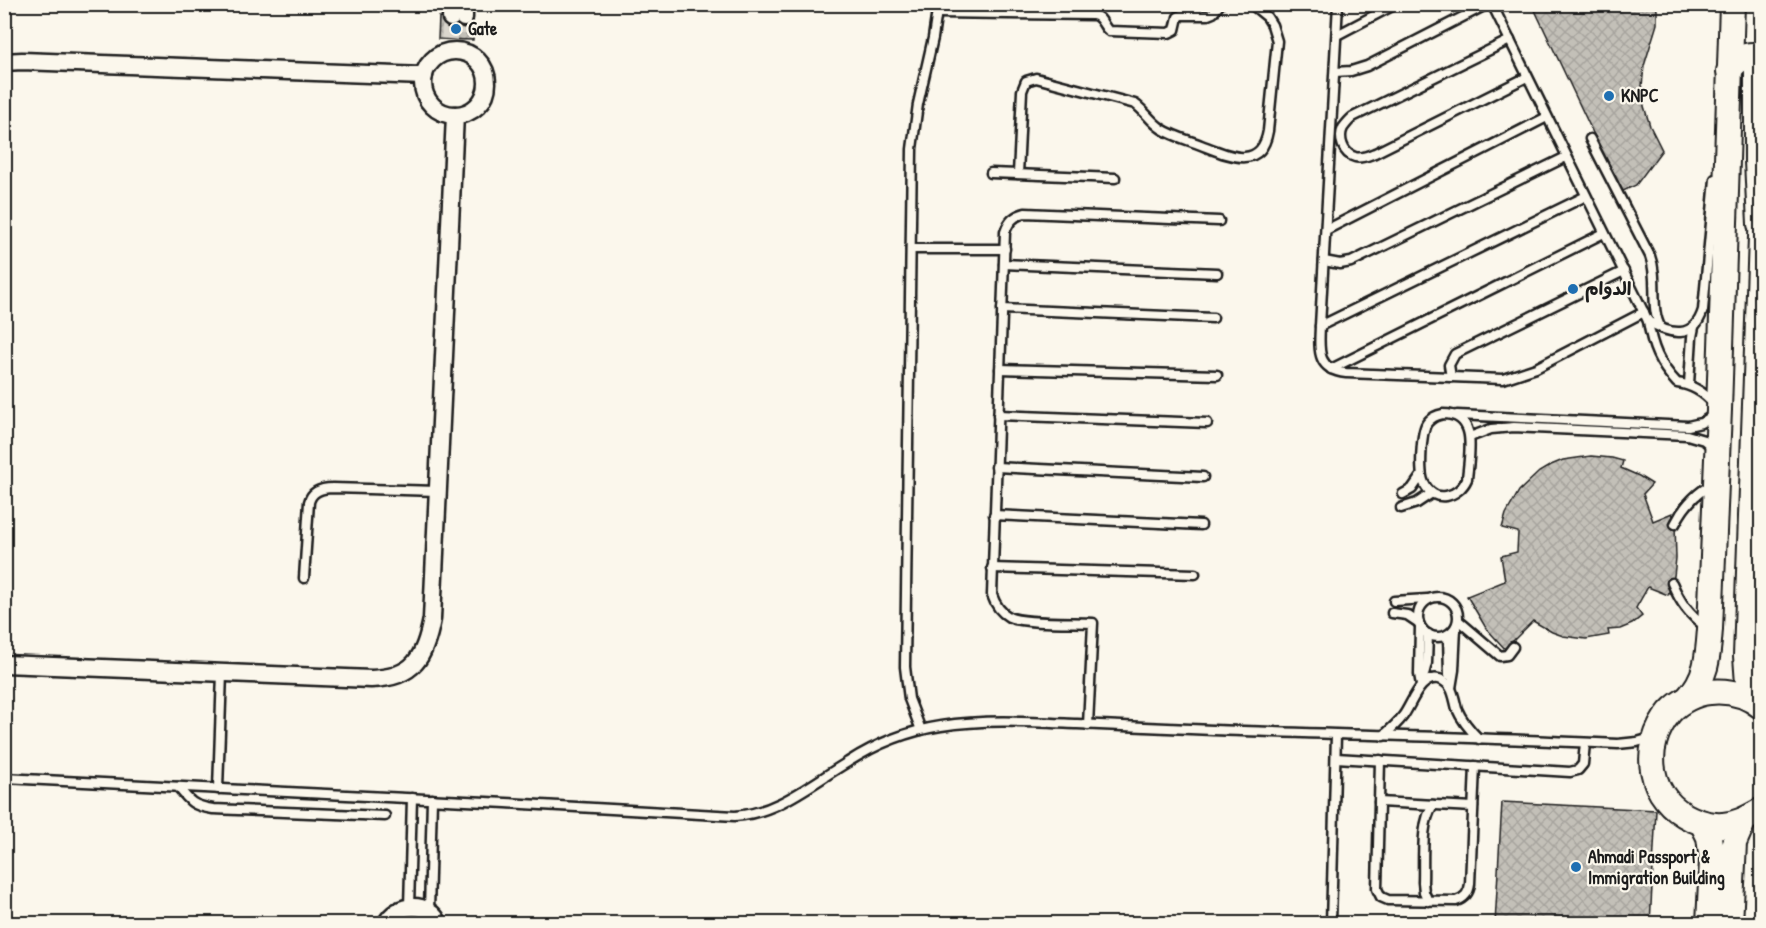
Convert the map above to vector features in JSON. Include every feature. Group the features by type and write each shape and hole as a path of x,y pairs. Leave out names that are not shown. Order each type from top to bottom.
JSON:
{"main road":[{"path":"1731,5 1719,410 1708,658 1699,686 1663,721 1655,736 1652,754 1653,772 1659,788 1669,803 1682,814 1702,823 1723,825 1753,815"},
{"path":"1729,71 1734,64 1750,55 1758,62 1756,161 1761,218 1746,656 1748,684 1757,703"},
{"path":"1688,698 1720,691 1737,693 1757,703"},
{"path":"1730,924 1734,843 1753,815"},
{"path":"1702,823 1709,837 1712,860 1709,924"}],"street":[{"path":"456,46 479,60 488,82 486,93 480,104 471,111 455,115 448,114 437,110 429,102 424,91 424,76 426,68 433,59 456,46"},
{"path":"4,62 424,76"},
{"path":"4,664 371,679 390,678 408,670 427,644 432,619 455,115"},
{"path":"386,924 396,912 409,907 422,908 434,917 450,924"}],"lane":[{"path":"921,730 909,699 905,667 912,148 924,70 938,9 1093,15 1100,18 1109,31 1169,33 1177,27 1178,17 1181,15 1208,15 1213,13 1220,4"},
{"path":"1018,174 1022,91 1026,81 1036,78 1135,104 1165,131 1232,157 1246,158 1258,152 1267,139 1277,41 1267,17 1251,4"},
{"path":"1338,4 1320,326 1320,355 1324,363 1331,369 1346,373 1496,380 1536,368 1644,312"},
{"path":"1337,35 1396,4"},
{"path":"1335,72 1351,71 1367,66 1490,4 1644,312 1648,321 1651,344 1667,373 1677,383 1689,384 1699,390 1719,410 1707,420 1688,426 1449,414 1437,415 1426,424 1423,436 1421,476 1423,483 1437,495 1455,494 1465,485 1467,478 1470,437 1468,428 1457,415"},
{"path":"1510,40 1353,117 1342,130 1344,149 1349,155 1356,157 1375,153 1527,77"},
{"path":"1717,158 1729,95"},
{"path":"1326,230 1546,117"},
{"path":"1590,139 1652,262 1655,276 1656,314 1662,329"},
{"path":"1324,261 1340,264 1351,262 1566,157"},
{"path":"1689,384 1692,337 1703,310 1716,171"},
{"path":"991,173 1115,178"},
{"path":"1320,326 1586,196"},
{"path":"1088,724 1093,623 1011,618 999,609 992,588 1007,226 1015,217 1025,213 1219,221"},
{"path":"1331,369 1604,233"},
{"path":"911,249 1005,249"},
{"path":"1004,264 1217,273"},
{"path":"1451,377 1449,365 1455,354 1624,271"},
{"path":"1002,309 1213,318"},
{"path":"1648,321 1669,331 1683,332 1695,326"},
{"path":"1000,369 1217,375"},
{"path":"998,415 1207,423"},
{"path":"1470,437 1502,427 1687,435 1704,441 1717,453"},
{"path":"996,467 1203,477"},
{"path":"1403,494 1412,489 1421,476"},
{"path":"1675,524 1680,513 1695,496 1716,482"},
{"path":"304,578 309,502 313,494 320,490 333,488 438,491"},
{"path":"1401,508 1418,503 1432,493"},
{"path":"994,515 1201,525"},
{"path":"993,568 1195,574"},
{"path":"1672,583 1686,610 1710,629"},
{"path":"1394,601 1443,597 1454,603 1459,614 1451,688"},
{"path":"1421,685 1418,617 1421,606 1430,598"},
{"path":"1392,612 1407,615 1428,634 1438,637 1448,635"},
{"path":"1457,624 1448,635 1451,688 1461,715 1479,739"},
{"path":"1457,624 1500,656 1507,655 1513,647"},
{"path":"1383,736 1402,718 1421,685 1426,663 1428,634"},
{"path":"218,789 222,673"},
{"path":"1421,685 1433,679 1440,679 1451,688"},
{"path":"4,778 735,816 750,815 782,803 850,760 882,744 921,730 975,722 1088,724 1627,744 1655,736"},
{"path":"1331,924 1336,735"},
{"path":"1336,758 1574,771 1583,764 1585,743"},
{"path":"1380,760 1377,884 1378,893 1388,900 1456,901 1468,893 1475,766"},
{"path":"178,787 195,805 213,809 385,816"},
{"path":"409,907 412,798"},
{"path":"432,799 434,917"},
{"path":"1379,802 1473,807"},
{"path":"1428,901 1423,882 1425,824 1433,805"}],"building":[{"name":"KNPC","path":"1532,4 1655,4 1657,24 1644,66 1642,86 1644,106 1650,126 1662,150 1636,185 1621,192"},
{"name":"Gate","path":"439,17 473,19 473,40 438,39"},
{"path":"1591,456 1623,461 1621,468 1652,484 1643,494 1653,521 1672,513 1675,524 1676,558 1674,576 1668,595 1648,587 1636,608 1642,616 1632,624 1620,629 1608,630 1609,635 1586,639 1563,636 1533,621 1505,649 1486,628 1467,596 1505,581 1501,556 1517,552 1518,532 1502,528 1506,514 1519,491 1539,472 1551,465 1563,460"},
{"name":"Ahmadi Passport & Immigration Building","path":"1502,802 1656,810 1650,924 1495,924"}],"tunnel":[{"path":"449,39 451,18"},
{"path":"464,18 464,40"}],"place":[{"name":"Gate","path":"456,29"},
{"name":"KNPC","path":"1609,96"},
{"name":"الدوام","path":"1573,289"},
{"name":"Ahmadi Passport & Immigration Building","path":"1576,867"}]}
